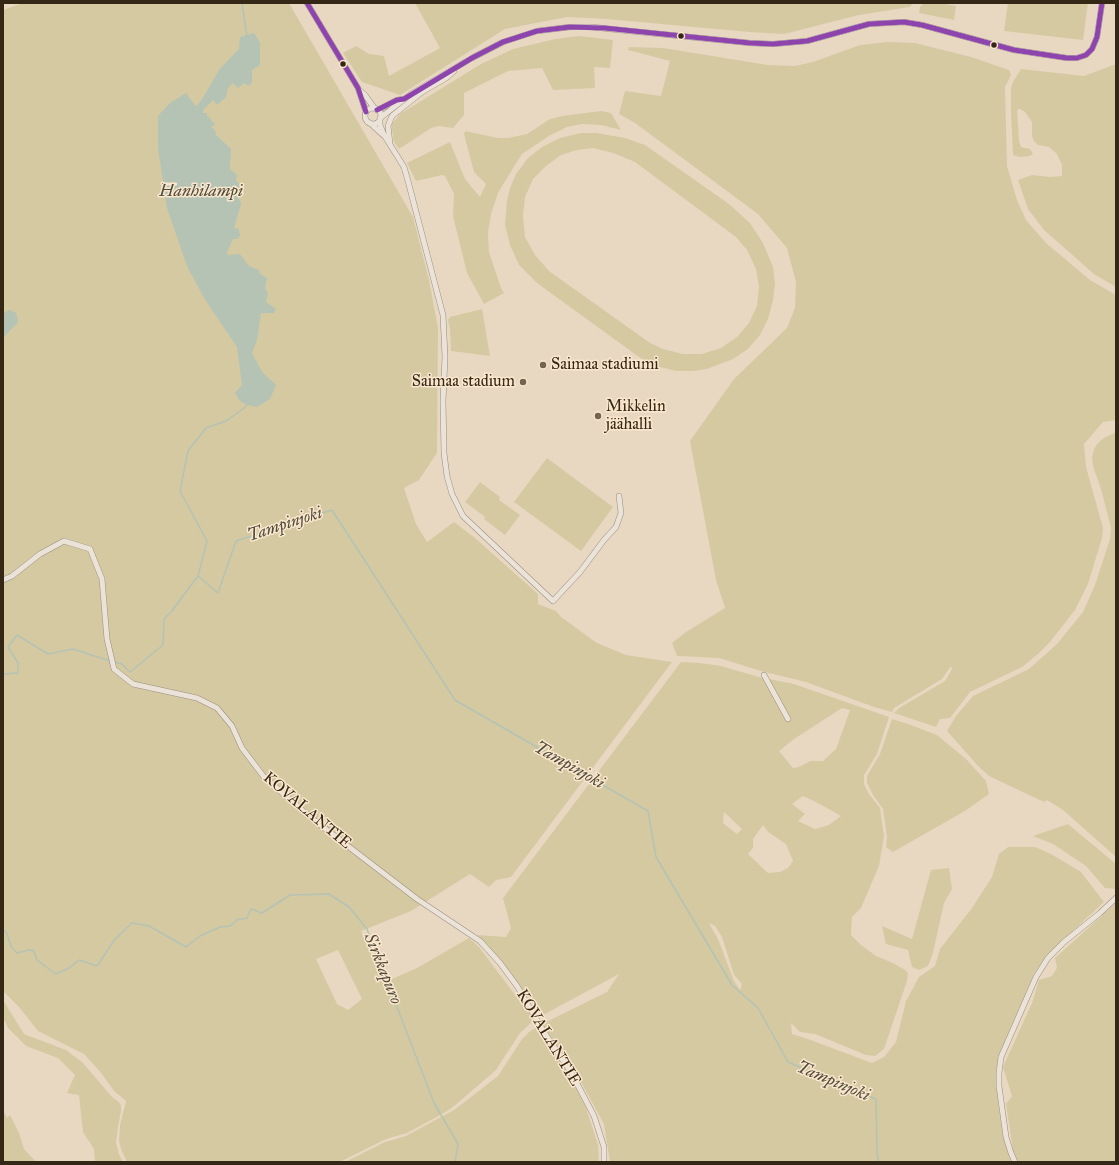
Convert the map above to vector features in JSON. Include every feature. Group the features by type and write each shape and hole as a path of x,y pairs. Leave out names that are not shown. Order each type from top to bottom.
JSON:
{"street":[{"path":"307,3 358,88 366,112 365,117 384,135"},
{"path":"366,112 372,108 382,108 404,98 503,42 537,31 584,27 604,28 773,44 807,41 869,24 904,22 922,25 1014,50 1067,58 1077,58 1086,55 1092,49 1097,37 1102,3"},
{"path":"390,145 388,126 392,116 422,92 446,78 462,64"},
{"path":"358,88 380,113 380,125 384,135 404,167 443,316 444,453 452,494 463,516 553,601 580,572 604,540 616,527 621,512 619,496"},
{"path":"370,123 377,123 380,118 399,104 404,98"},
{"name":"KOVALANTIE","path":"3,580 12,576 40,554 64,541 90,549 102,579 107,639 114,669 134,684 197,698 217,708 232,726 242,748 264,777 310,817 417,899 480,941 500,963 517,986 544,1032 572,1074 594,1116 604,1147 604,1162"},
{"path":"764,675 788,719"},
{"path":"1015,1162 1006,1137 999,1086 1001,1056 1036,977 1048,958 1064,942 1116,898"}],"shaded area":[{"path":"23,3 289,3 413,217 429,280 438,328 437,453 419,480 404,488 416,524 427,542 454,522 475,538 538,594 538,604 556,611 561,617 597,643 626,655 672,662 511,877 496,880 489,887 470,874 411,911 361,931 383,983 417,968 469,938 479,947 534,1020 520,1033 496,1070 453,1107 407,1133 386,1139 340,1162 127,1162 119,1141 120,1125 126,1101 114,1091 102,1074 84,1054 38,1031 19,1007 3,991 3,10","holes":["338,950 362,999 348,1010 337,1004 316,959"]},
{"path":"415,3 913,3 910,7 859,15 784,34 567,17 505,29 400,95 362,82 343,53 356,46 369,54 384,56 389,76 440,48"},
{"path":"923,3 940,3 956,6 954,20 919,13 920,7"},
{"path":"1008,3 1088,3 1083,40 1004,31"},
{"path":"579,36 613,40 610,68 594,67 595,88 553,90 542,68 508,71 464,93 464,115 453,128 439,126 431,128 399,149 394,142 392,124 400,114 481,64 513,49 555,39"},
{"path":"888,42 915,43 971,57 1009,70 1011,75 1005,87 1007,166 1017,200 1026,220 1046,243 1090,280 1116,295 1116,420 1103,422 1084,444 1086,467 1103,528 1102,538 1088,584 1075,610 1050,642 1038,654 1022,667 970,692 950,718 940,719 936,727 894,713 899,708 945,681 952,669 951,666 942,679 894,708 892,712 874,707 806,682 761,671 719,658 677,656 672,643 686,632 725,608 716,580 690,441 734,379 787,328 795,308 796,282 787,248 758,214 635,123 619,114 625,91 661,96 670,61 628,50 629,47 663,48 768,65 795,66 813,62 860,45"},
{"path":"1116,64 1116,287 1094,274 1044,230 1028,209 1018,180 1032,175 1050,177 1062,176 1062,165 1057,154 1049,147 1038,145 1034,141 1032,136 1032,122 1025,112 1020,109 1017,110 1019,141 1021,147 1030,149 1033,154 1020,157 1013,155 1011,88 1021,69 1084,76"},
{"path":"601,111 611,113 621,130 601,125 582,124 567,127 549,136 522,154 510,173 498,193 491,214 488,233 489,252 504,293 484,304 467,273 453,216 454,194 445,176 442,175 416,181 407,163 450,142 465,179 480,197 486,184 474,172 464,134 465,131 498,138 508,138 527,134 550,119"},
{"path":"581,133 597,133 625,138 645,145 729,204 750,223 763,243 773,267 775,284 768,319 760,335 748,349 733,359 707,369 676,371 656,366 639,357 537,283 519,265 510,245 505,225 507,201 510,188 516,174 528,158 542,147 560,138","holes":["593,148 613,153 635,162 736,237 747,250 756,269 759,287 757,306 749,323 737,337 721,348 702,354 683,354 663,349 650,343 549,271 535,255 525,237 523,216 525,197 533,179 546,166 561,155 577,150"]},
{"path":"482,309 490,356 451,351 448,320 450,317"},
{"path":"1116,432 1116,857 1063,810 1047,800 1044,802 989,776 978,766 947,731 956,716 973,696 1029,669 1057,644 1083,612 1095,585 1110,539 1111,528 1101,489 1093,466 1092,457 1094,449 1098,443"},
{"path":"547,458 613,507 581,551 514,502"},
{"path":"480,482 500,497 499,500 520,515 505,535 465,502"},
{"path":"681,662 721,666 759,677 794,684 889,717 877,754 864,775 864,784 869,794 880,808 884,836 879,866 861,908 852,917 851,935 861,945 876,956 905,970 908,973 907,981 884,1049 875,1056 866,1055 815,1034 800,1032 791,1023 792,1034 872,1063 884,1057 896,1042 906,1001 919,977 935,966 940,949 972,908 992,877 999,854 1008,847 1035,847 1051,854 1081,872 1104,902 1046,956 1034,974 999,1055 996,1071 996,1084 1002,1132 1011,1162 610,1162 604,1124 576,1073 542,1024 607,992 619,974 543,1015 478,935 506,937 511,928 503,898","holes":["842,708 850,710 836,749 823,761 810,761 799,767 793,768 779,751 794,739","803,796 841,816 829,825 815,829 798,821 805,814 792,804","724,812 742,829 737,834 723,823","763,825 768,832 786,844 793,861 788,868 780,872 768,873 748,854 753,848 753,839","709,923 715,926 722,937 734,975 742,984 740,990 734,981 718,939"]},
{"path":"892,719 937,735 966,759 986,781 989,794 965,811 893,852 886,847 887,837 883,809 867,783 867,776 880,754"},
{"path":"1068,824 1116,864 1116,889 1105,888 1086,866 1053,844 1033,836"},
{"path":"949,868 952,889 944,903 933,953 928,966 919,970 912,967 908,950 886,944 882,926 912,939 931,870"},
{"path":"1116,903 1116,1162 1018,1162 1013,1150 1006,1104 1012,1096 1003,1067 1032,1003 1039,980 1052,976 1057,968 1055,958"},
{"path":"3,1000 24,1034 66,1050 83,1063 112,1097 119,1102 121,1111 116,1143 123,1162 95,1162 94,1149 83,1132 79,1095 67,1093 75,1075 58,1058 26,1046 8,1028 3,1017"},
{"path":"537,1027 568,1072 586,1108 598,1145 599,1162 345,1162 385,1142 406,1136 454,1110 498,1076 522,1039"},
{"path":"3,1110 7,1118 10,1115 19,1133 24,1149 36,1162 3,1162"}],"water":[{"name":"Hanhilampi","path":"254,33 260,43 260,65 252,70 252,82 249,86 244,83 238,88 233,83 228,88 226,97 217,105 213,100 203,110 203,113 207,113 207,116 213,123 214,122 215,124 211,127 215,130 216,135 231,149 230,169 237,175 236,181 240,184 237,194 241,204 234,228 239,229 240,236 237,239 233,239 227,252 228,255 240,254 249,266 259,270 260,274 267,278 265,288 268,293 266,302 276,309 274,313 261,313 257,340 252,353 262,372 276,385 270,399 257,407 247,405 240,401 235,393 242,385 237,347 204,298 187,266 167,208 158,148 158,116 170,103 186,93 197,106 219,70 239,49 240,37"},
{"path":"10,310 16,313 18,322 4,337 3,342 3,313"}],"waterway":[{"path":"242,3 247,37"},
{"path":"114,662 122,664 130,672 163,645 164,619 198,576 207,541 180,491 188,451 206,428 226,421 247,405"},
{"name":"Tampinjoki","path":"198,576 218,593 236,541 332,510 455,700 648,811 656,857 732,985 758,1008 788,1062 876,1099 877,1154 879,1162"},
{"path":"3,673 18,673 18,663 8,647 17,635 48,654 73,649 110,661"},
{"name":"Sirkkapuro","path":"3,931 6,931 11,946 17,953 29,950 34,951 37,960 56,974 69,968 79,960 97,966 115,939 132,923 149,926 186,947 200,936 220,927 230,926 237,920 247,918 251,909 262,913 290,895 329,894 349,907 367,929 434,1103 458,1144 455,1162"}],"transit line":[{"path":"307,3 358,88 366,112"},
{"path":"377,110 397,100 404,99 472,58 503,42 537,31 570,27 604,28 773,44 807,41 869,24 904,22 922,25 1014,50 1067,58 1077,58 1086,55 1092,49 1097,37 1102,3"}],"place":[{"name":"Saimaa stadiumi","path":"543,365"},
{"name":"Saimaa stadium","path":"523,382"},
{"name":"Mikkelin jäähalli","path":"598,416"}]}
